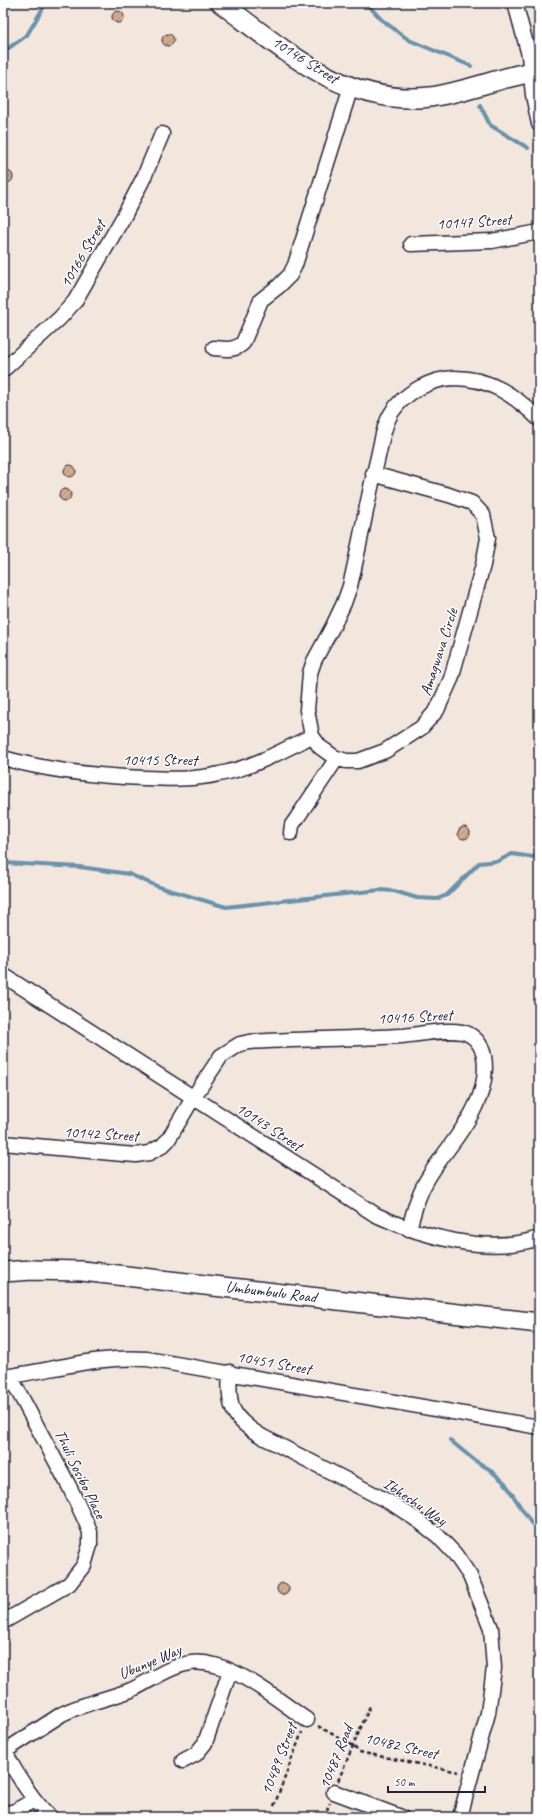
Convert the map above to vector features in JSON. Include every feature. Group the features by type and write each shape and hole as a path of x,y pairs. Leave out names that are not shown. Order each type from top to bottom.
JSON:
{"main road":[{"name":"10146 Street","path":"221,3 310,68 332,80 387,96 429,97 535,71"},
{"name":"Umbumbulu Road","path":"3,1272 32,1270 82,1271 539,1323"}],"street":[{"path":"515,3 535,71 539,124"},
{"path":"214,348 232,349 238,348 244,343 261,300 280,286 290,275 295,265 352,87"},
{"name":"10166 Street","path":"3,370 60,318 75,302 124,216 144,177 162,134"},
{"name":"10147 Street","path":"411,244 492,241 539,232"},
{"name":"Amagwava Circle","path":"374,474 472,503 478,509 484,521 488,538 484,565 450,680 437,710 421,728 385,752 358,761 338,758 326,753 312,736 307,710 310,673 316,656 333,626 348,592 374,474 382,440 392,412 409,394 433,382 447,378 459,378 473,380 502,390 518,399 539,419"},
{"name":"10415 Street","path":"3,758 46,769 114,777 180,779 219,774 236,770 265,759 312,736"},
{"path":"291,833 292,825 338,758"},
{"name":"10143 Street","path":"3,975 356,1204 376,1215 409,1229 437,1237 476,1244 514,1243 539,1238"},
{"name":"10416 Street","path":"193,1098 221,1056 240,1044 249,1042 402,1036 448,1032 469,1034 476,1040 484,1060 482,1090 475,1108 425,1184 418,1198 409,1229"},
{"name":"10142 Street","path":"3,1143 136,1155 156,1151 168,1140 193,1098"},
{"name":"10451 Street","path":"6,1377 106,1358 126,1357 174,1362 539,1427"},
{"name":"Ibheshu Way","path":"230,1372 228,1394 230,1404 243,1423 263,1437 393,1504 420,1522 438,1536 455,1554 470,1576 491,1628 494,1668 488,1713 460,1817"},
{"name":"Thuli Sosibo Place","path":"3,1622 69,1584 84,1565 90,1545 90,1532 86,1520 69,1486 6,1377"},
{"name":"Ubunye Way","path":"4,1750 62,1714 84,1704 129,1691 185,1664 205,1662 230,1671 258,1687 307,1720"},
{"path":"183,1761 196,1754 205,1743 230,1671"},
{"path":"4,1750 34,1800 50,1817"},
{"path":"334,1792 400,1817"},
{"path":"3,1814 15,1811 34,1800"}],"path":[{"name":"10487 Road","path":"324,1817 352,1746 370,1706"},
{"name":"10482 Street","path":"307,1720 352,1746 359,1752 472,1774"},
{"name":"10489 Street","path":"274,1806 307,1720"}],"building":[{"path":"120,11 123,12 123,22 116,23 113,22 112,15 113,12"},
{"path":"170,34 173,35 173,45 166,46 163,45 162,38 163,35"},
{"path":"7,171 11,173 13,177 11,181 7,183 3,181 1,177 3,173"},
{"path":"72,465 75,466 75,476 68,477 65,476 64,469 65,466"},
{"path":"67,489 70,490 70,500 63,501 60,500 59,493 60,490"},
{"path":"466,827 469,828 469,838 462,839 459,838 458,831 459,828"},
{"path":"285,1583 288,1584 288,1594 281,1595 278,1594 277,1587 278,1584"}],"waterway":[{"path":"3,52 27,35 46,3"},
{"path":"366,3 382,20 409,40 471,66"},
{"path":"480,105 490,125 528,148"},
{"path":"3,863 80,867 129,874 159,887 226,907 380,890 394,891 417,898 437,899 447,895 479,863 498,861 512,854 533,857 539,855"},
{"path":"450,1440 505,1483 531,1523 539,1529"}]}
